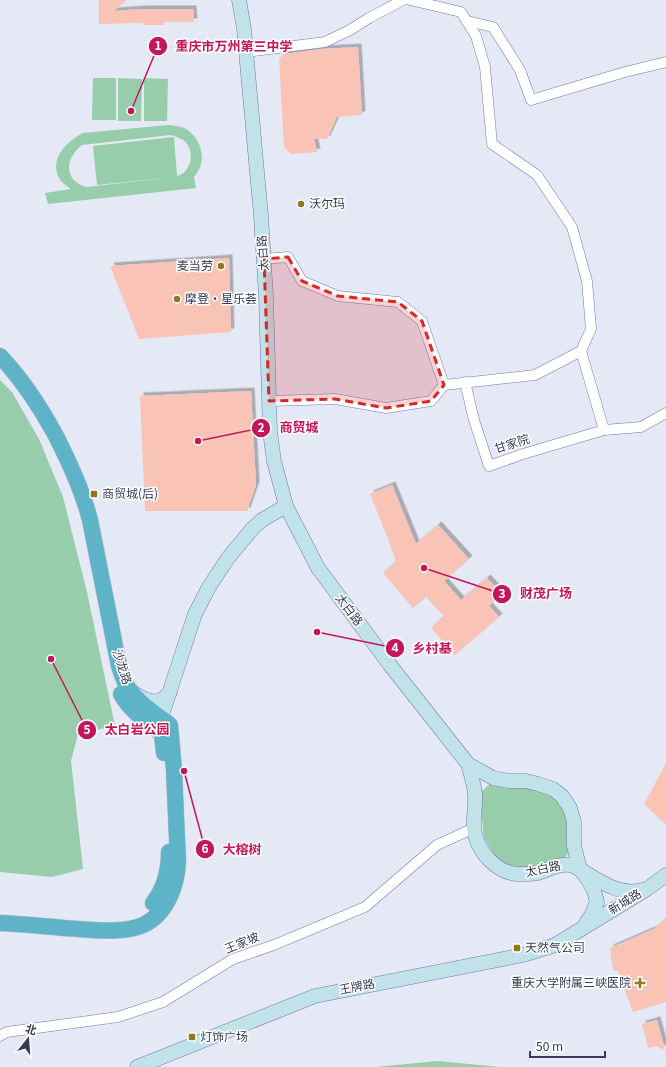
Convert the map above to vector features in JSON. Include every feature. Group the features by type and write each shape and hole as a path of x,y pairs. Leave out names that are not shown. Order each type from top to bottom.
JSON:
{"highway":[{"name":"沙龙路","path":"0,356 25,385 39,405 67,457 79,485 90,520 119,666 128,688 165,726"},
{"name":"沙龙路","path":"0,371 21,394 30,408 60,464 68,484 78,516 110,668 115,682 127,704 136,712 165,726"},
{"path":"0,914 106,922 138,916 148,908 163,886 169,859 165,726"},
{"path":"0,923 119,930 136,928 145,925 158,914 175,886 178,875 175,786 165,726"}],"main road":[{"name":"太白路","path":"239,0 244,29 264,259 270,432 274,461 286,506 318,568 390,665 468,764 493,778 509,781 526,781 538,784 553,789 562,796 570,808 574,822 574,846 580,870 590,883 597,902 592,914 583,928"},
{"path":"165,726 170,692 195,614 209,587 228,558 252,529 262,520 286,506"},
{"path":"128,688 138,695 154,701 165,699 170,692"},
{"name":"太白路","path":"468,764 475,793 474,828 478,845 488,859 502,870 519,875 536,874 561,864 568,864 618,890 629,892 646,889"},
{"name":"新城路","path":"583,928 666,875"},
{"name":"王牌路","path":"137,1067 315,996 523,955 555,944 583,928"}],"street":[{"path":"246,52 325,42 350,30 368,18 403,0"},
{"path":"269,401 335,399 386,408 431,401 444,384 535,375 581,351 591,329 587,281 572,227 537,175 492,144 485,66 476,36 461,12 410,0"},
{"path":"467,21 493,27 520,70 531,100 625,72 666,62"},
{"path":"264,259 288,257 302,281 338,296 398,302 422,321 444,384"},
{"path":"581,351 604,430"},
{"name":"甘家院","path":"465,382 474,420 489,466 523,454 604,430 641,427 666,413"},
{"name":"王家坡","path":"0,1036 7,1032 118,1017 163,1002 233,959 274,945 365,907 437,845 474,828"}],"highlighted area":[{"path":"288,257 302,281 338,296 398,302 422,321 444,385 431,401 386,408 335,399 269,401 264,259"}],"green space":[{"path":"93,78 116,78 116,120 92,120"},
{"path":"118,78 142,79 141,121 118,121"},
{"path":"144,78 168,79 167,121 144,121"},
{"path":"168,125 184,128 189,131 198,141 202,153 201,166 194,177 196,188 48,204 45,193 71,189 61,181 57,173 57,159 60,152 70,141 83,133","holes":["171,135 186,142 191,153 188,167 177,176 174,137 93,146 97,185 173,177 87,187 79,184 70,175 69,169 72,156 82,145"]},
{"path":"0,380 12,392 39,439 63,497 87,592 115,726 78,734 71,761 83,869 52,877 0,872"},
{"path":"490,784 540,788 558,797 569,811 572,846 565,858 546,867 520,871 497,860 484,838 481,811 482,791"},
{"path":"437,1061 500,1067 376,1067"}],"building":[{"path":"99,0 126,0 114,11 142,9 193,9 194,22 163,22 164,25 143,25 143,23 99,24"},
{"path":"358,47 362,115 337,117 327,139 314,139 317,152 291,154 284,147 279,59 284,54 322,49"},
{"name":"摩登・星乐荟","path":"229,258 231,332 139,339 110,266"},
{"path":"251,391 256,485 247,511 145,511 140,396"},
{"path":"392,485 416,544 438,525 469,559 444,581 461,600 487,578 502,594 489,606 499,617 455,655 431,628 444,616 426,597 413,608 383,573 396,562 370,494"},
{"path":"666,763 666,825 644,804"},
{"path":"666,918 666,1002 633,1012 618,971 613,970 610,948 654,929"},
{"path":"657,1020 665,1050 656,1046 648,1048 642,1024"}],"place":[{"name":"重庆市万州第三中学","path":"131,111"},
{"name":"沃尔玛","path":"301,204"},
{"name":"麦当劳","path":"221,266"},
{"name":"摩登・星乐荟","path":"177,299"},
{"name":"商贸城","path":"198,441"},
{"name":"商贸城(后)","path":"94,494"},
{"name":"财茂广场","path":"424,568"},
{"name":"乡村基","path":"317,632"},
{"name":"太白岩公园","path":"51,659"},
{"name":"大榕树","path":"184,771"},
{"name":"天然气公司","path":"517,948"},
{"name":"重庆大学附属三峡医院","path":"640,983"},
{"name":"灯饰广场","path":"192,1037"}]}
